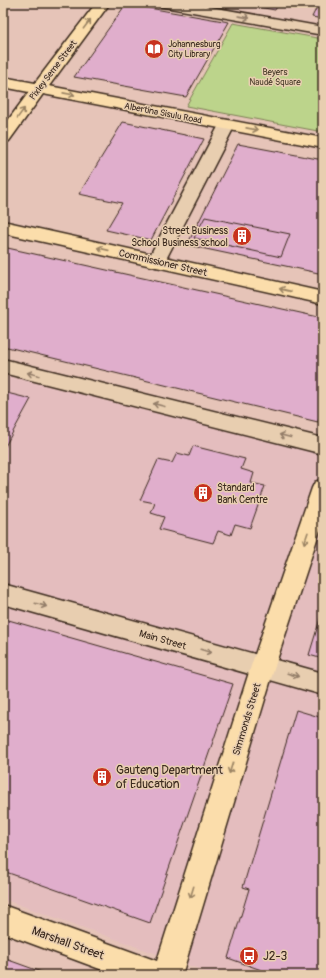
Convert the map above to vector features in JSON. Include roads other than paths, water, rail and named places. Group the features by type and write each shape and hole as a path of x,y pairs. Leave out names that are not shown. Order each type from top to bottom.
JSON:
{"main road":[{"name":"Pixley Seme Street","path":"3,138 103,3"},
{"name":"Albertina Sisulu Road","path":"3,82 323,143"},
{"name":"Commissioner Street","path":"3,227 323,298"},
{"name":"Simmonds Street","path":"167,975 263,666 323,488"},
{"name":"Marshall Street","path":"3,919 156,975"}],"street":[{"path":"164,3 323,31"},
{"path":"156,261 227,125"},
{"path":"3,366 323,446"},
{"name":"Main Street","path":"3,594 323,684"}],"place":[{"name":"Johannesburg City Library","path":"154,49"},
{"name":"Street Business School Business school","path":"242,236"},
{"name":"Standard Bank Centre","path":"203,493"},
{"name":"Gauteng Department of Education","path":"102,777"},
{"name":"J2-3","path":"249,956"}],"park label":[{"name":"Beyers Naudé Square","path":"275,78"}]}
